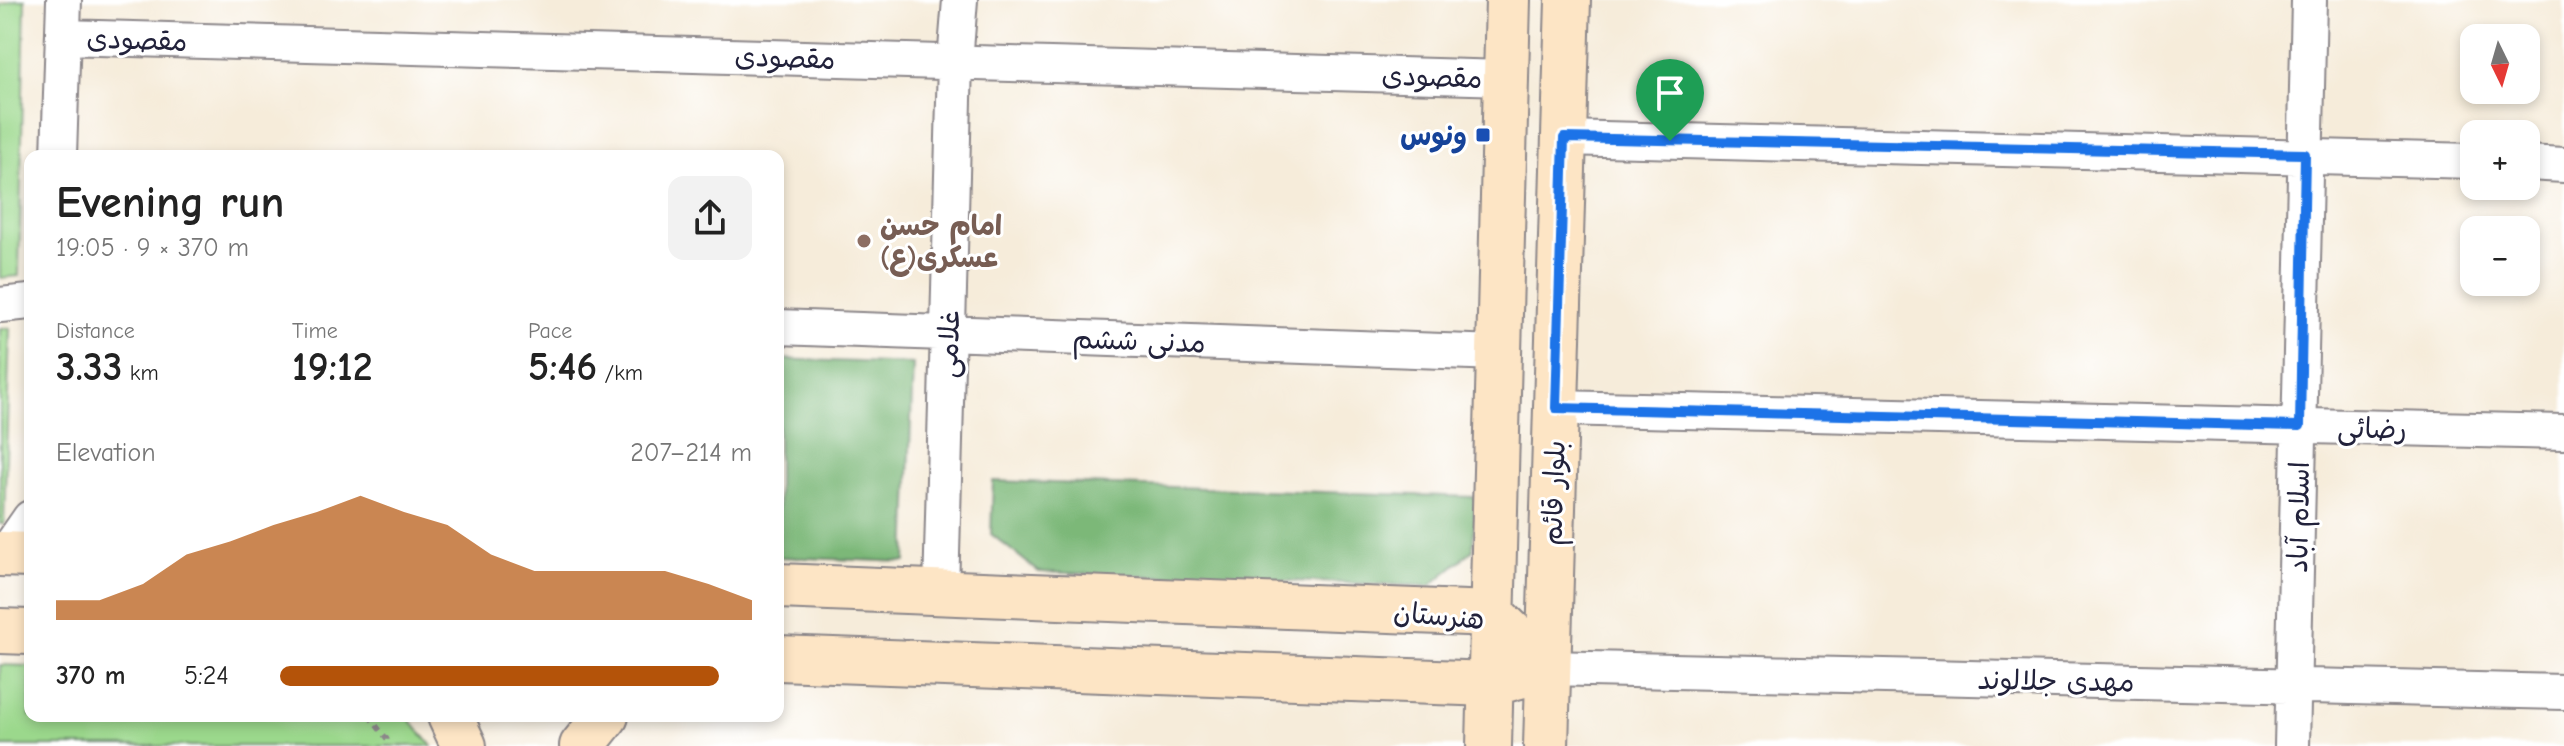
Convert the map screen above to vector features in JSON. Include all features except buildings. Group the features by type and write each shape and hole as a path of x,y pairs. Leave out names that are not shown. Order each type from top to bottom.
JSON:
{"main road":[{"name":"بلوار قائم","path":"1489,746 1508,0"},
{"name":"بلوار قائم","path":"1546,746 1568,0"},
{"name":"هنرستان","path":"784,586 1492,614 1548,668"},
{"path":"0,631 24,632"},
{"path":"784,658 1490,684 1548,668"},
{"path":"453,722 464,746"},
{"path":"582,746 601,722"}],"street":[{"path":"59,150 64,0"},
{"name":"غلامی","path":"941,592 955,62 960,0"},
{"name":"اسلام آباد","path":"2292,746 2309,0"},
{"name":"مقصودی","path":"63,37 1506,78"},
{"path":"1564,138 2305,154 2460,160"},
{"path":"2540,164 2564,165"},
{"path":"0,305 24,303"},
{"name":"مدنی ششم","path":"784,327 1499,353"},
{"name":"رضائی","path":"1556,408 2564,432"},
{"path":"12,555 24,530"},
{"name":"مهدی جلالوند","path":"1548,668 2564,692"}],"path":[{"path":"374,722 387,739 387,746"}],"green space":[{"path":"25,0 19,276 0,278 0,5"},
{"path":"10,328 4,524 0,524 0,329"},
{"path":"784,359 913,364 906,562 784,557"},
{"path":"993,481 1475,497 1473,550 1430,586 1039,572 991,534"},
{"path":"0,665 24,666 24,722 412,722 432,746 0,746"}],"place":[{"name":"ونوس","path":"1483,135"},
{"name":"امام حسن عسکری(ع)","path":"864,241"}],"route":[{"path":"1564,138 1670,141 2305,154 2300,426 1556,408 1564,138"}]}
